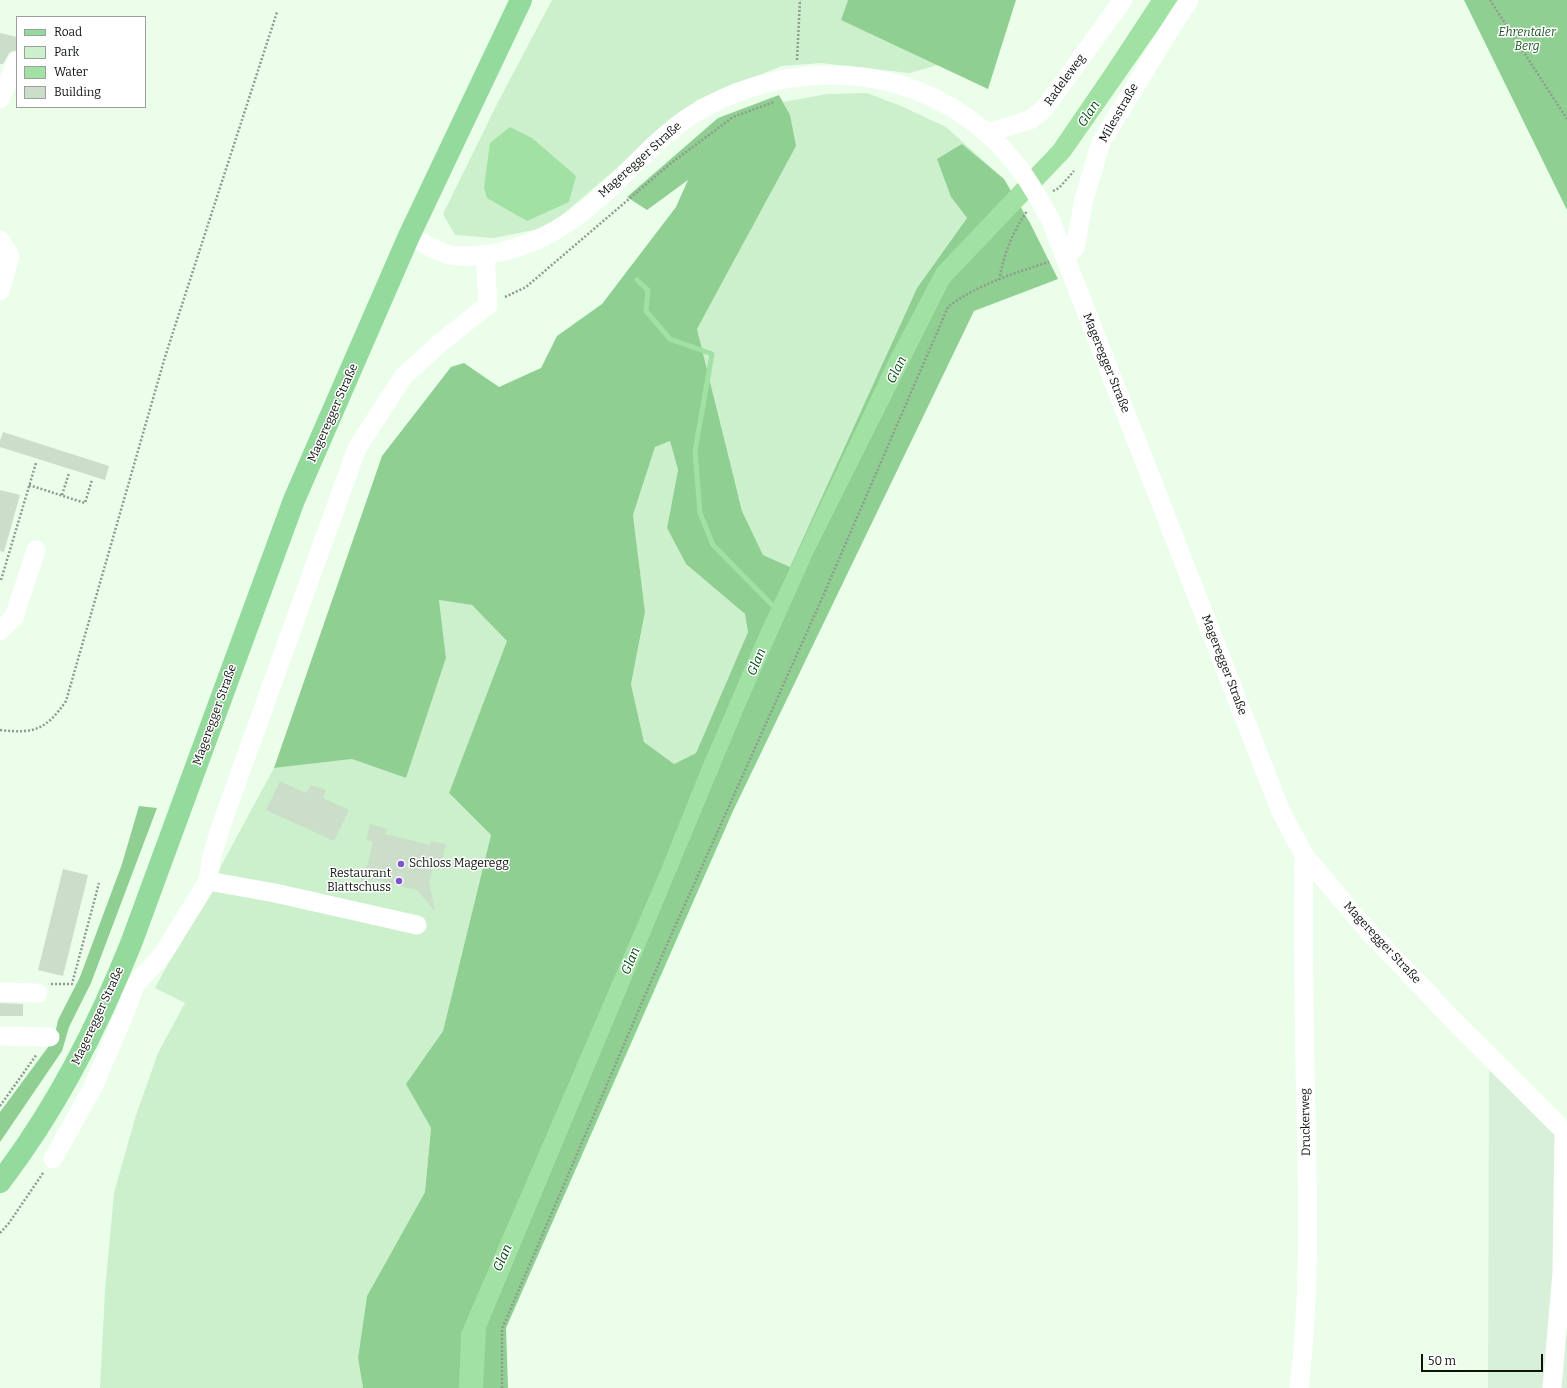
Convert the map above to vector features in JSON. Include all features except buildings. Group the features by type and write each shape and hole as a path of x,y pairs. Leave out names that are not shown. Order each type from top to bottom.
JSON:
{"main road":[{"name":"Mageregger Straße","path":"0,1182 36,1132 64,1085 114,986 132,941 294,500 408,236 521,0"}],"street":[{"name":"Radeleweg","path":"987,133 1030,120 1044,109 1122,0"},
{"name":"Milesstraße","path":"1059,258 1074,248 1084,199 1101,142 1189,0"},
{"path":"0,99 16,63"},
{"name":"Mageregger Straße","path":"408,236 451,255 462,256 485,255 530,243 568,224 600,197 678,124 695,113 727,96 754,86 797,77 827,75 863,76 909,88 931,97 951,108 987,133 1015,162 1034,188 1051,221 1059,258 1281,812 1304,855 1362,924 1454,1021 1565,1133"},
{"path":"0,240 10,256 0,291"},
{"path":"53,1159 93,1087 127,1008 135,985 163,954 208,881 212,856 221,826 357,448 402,377 440,343 488,306 485,255"},
{"path":"0,631 14,617 36,550"},
{"name":"Druckerweg","path":"1298,1388 1304,1344 1307,1243 1303,958 1304,855"},
{"path":"208,881 275,892 417,925"},
{"path":"0,992 38,993"},
{"path":"0,1036 50,1037"},
{"path":"1552,1388 1565,1273 1565,1133"}],"path":[{"path":"797,77 800,0"},
{"path":"1490,0 1567,119"},
{"path":"0,730 21,732 35,729 49,723 66,701 165,357 276,12"},
{"path":"488,306 526,287 670,164 733,117 774,102"},
{"path":"999,280 1003,256 1019,224"},
{"path":"502,1388 502,1329 665,949 820,603 948,307 965,295 999,280 1059,258"},
{"path":"1,580 36,463"},
{"path":"62,495 69,473"},
{"path":"29,485 85,503 92,480"},
{"path":"38,993 42,984 72,984 99,883"},
{"path":"0,1106 50,1037"},
{"path":"0,1233 9,1223 53,1159"}],"shaded area":[{"path":"1489,1070 1567,1146 1567,1388 1488,1388"}],"green space":[{"path":"552,0 848,0 841,20 938,65 909,73 821,63 782,66 697,100 548,227 494,238 455,235 443,214 498,102"},
{"path":"848,0 1016,0 988,89 841,20"},
{"name":"Ehrentaler Berg","path":"1464,0 1567,0 1567,210"},
{"path":"867,93 901,106 946,127 1004,179 962,144 951,197 967,218 917,288 790,567 763,555 742,511 697,329 795,147 790,115 783,102 827,94"},
{"path":"779,95 790,115 796,146 697,329 742,511 763,555 790,567 917,288 967,218 951,197 937,159 962,144 1004,179 1030,223 1058,279 974,311 733,811 506,1328 508,1388 363,1388 358,1358 367,1296 425,1192 431,1128 406,1084 443,1031 491,835 449,793 507,641 472,605 439,600 446,658 406,778 352,759 274,768 382,456 451,367 464,363 499,387 541,368 557,336 602,304 676,207 688,180 647,210 627,197 718,118","holes":["670,441 678,470 667,528 686,564 745,614 748,632 696,753 674,764 644,742 631,684 645,612 633,515 655,447"]},
{"path":"670,441 678,470 667,528 686,564 745,614 748,632 696,753 674,764 644,742 631,684 645,612 633,515 655,447"},
{"path":"439,600 472,605 508,641 449,793 491,835 443,1031 407,1084 431,1128 425,1192 367,1296 358,1358 363,1388 100,1388 105,1291 114,1193 136,1115 158,1053 185,1003 155,988 274,768 352,759 406,778 446,658"},
{"path":"139,806 157,808 91,983 69,1027 62,1051 0,1142 0,1112 54,1039 58,1020 80,977 122,864"}],"water":[{"name":"Glan","path":"1151,0 1179,0 1070,156 949,283 813,554 747,702 486,1328 483,1388 459,1388 461,1333 661,869 701,769 764,623 889,359 937,268 1053,146"},
{"path":"510,127 532,138 576,176 569,202 527,221 487,198 484,187 490,143"}],"waterway":[{"path":"637,280 648,290 646,311 670,339 712,354 695,451 700,513 713,545 776,609"}],"place":[{"name":"Schloss Mageregg","path":"401,864"},
{"name":"Restaurant Blattschuss","path":"399,881"}]}
